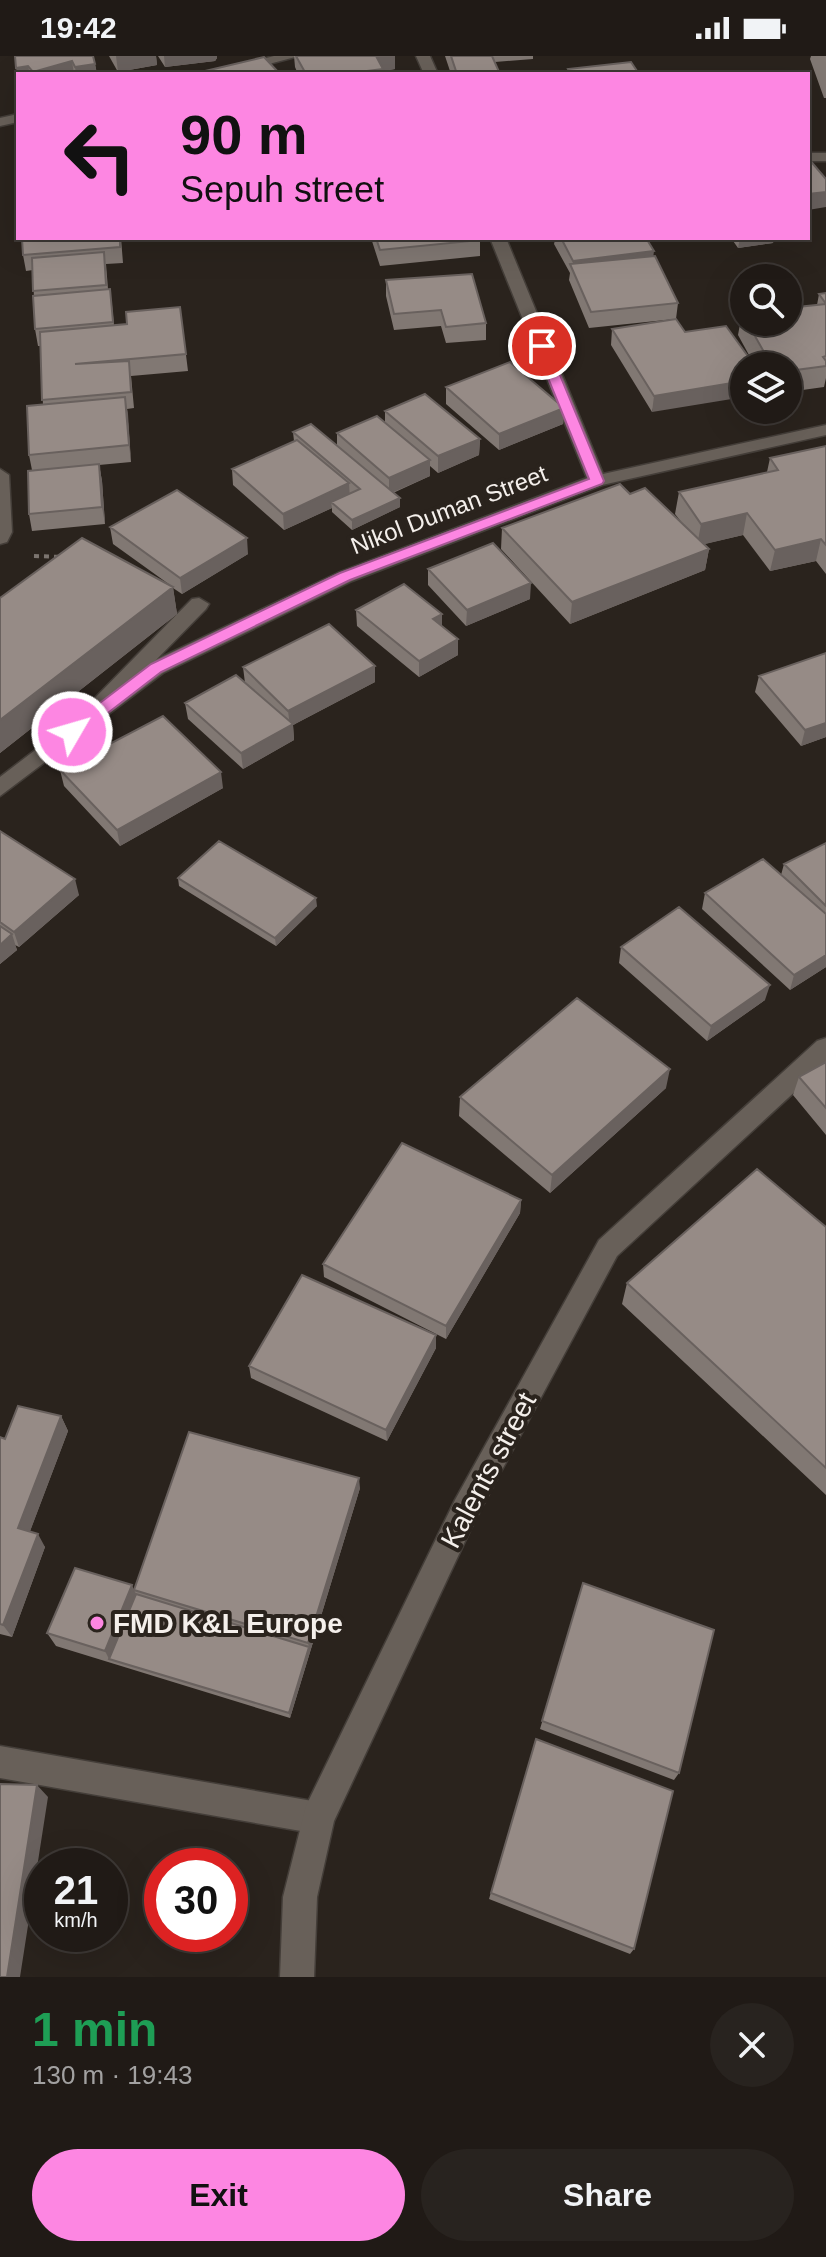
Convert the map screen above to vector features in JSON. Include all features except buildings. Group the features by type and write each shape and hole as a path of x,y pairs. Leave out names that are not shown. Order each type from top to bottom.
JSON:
{"street":[{"path":"222,72 292,56"},
{"path":"499,240 597,481"},
{"name":"Nikol Duman Street","path":"0,788 156,668 345,577 597,481 826,430"},
{"path":"0,475 3,532 0,538"},
{"path":"72,732 199,604"},
{"name":"Kalents street","path":"297,1977 300,1897 318,1818 465,1510 608,1248 826,1048"},
{"path":"0,1762 318,1818"}],"path":[{"path":"28,556 71,557"}],"place":[{"name":"FMD K&L Europe","path":"97,1623"}],"route":[{"path":"72,732 156,668 345,577 597,481 542,346"}]}
